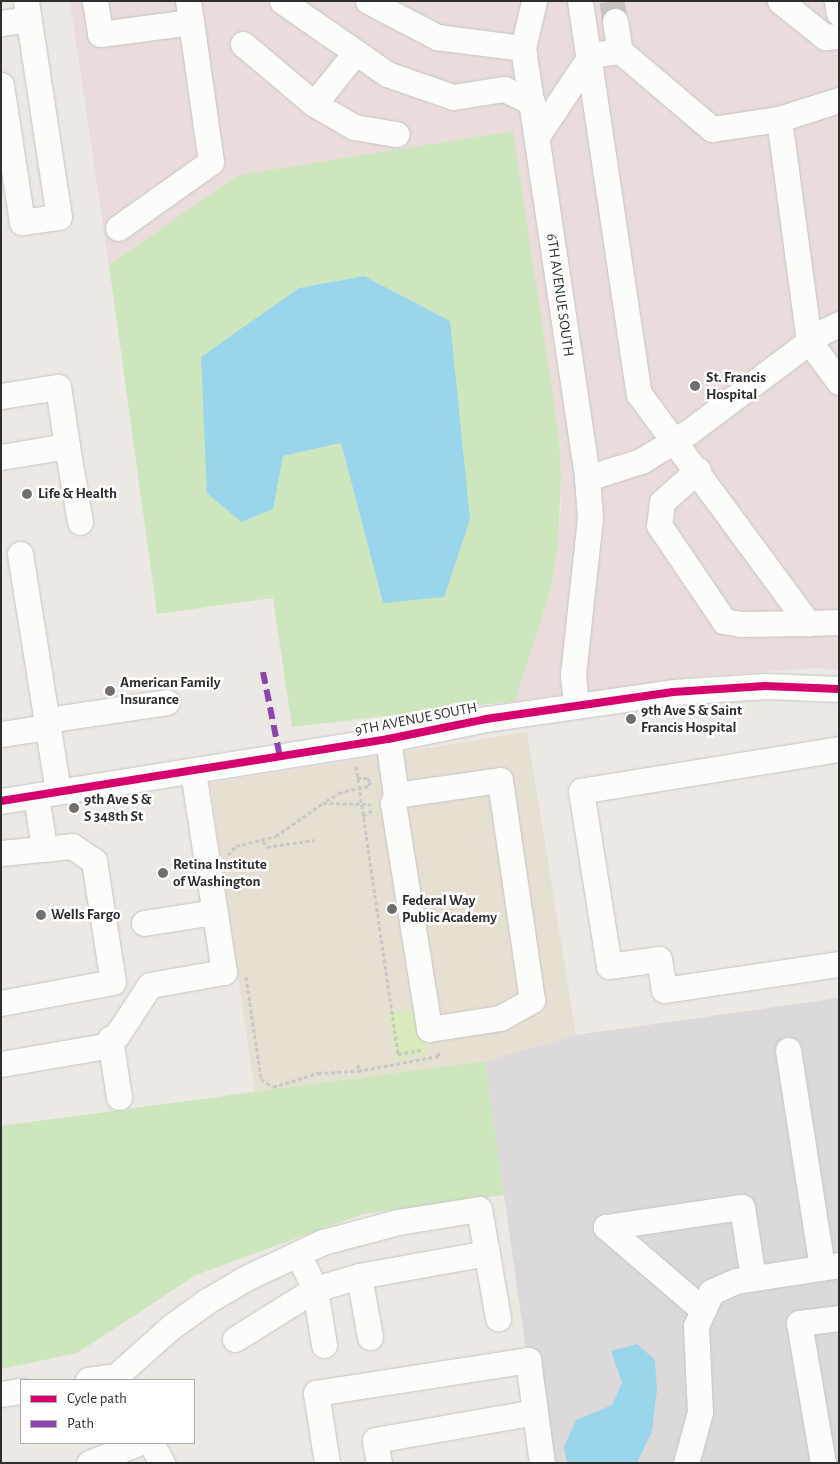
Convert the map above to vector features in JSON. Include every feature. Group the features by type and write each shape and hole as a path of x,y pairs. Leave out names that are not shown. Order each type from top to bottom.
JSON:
{"street":[{"path":"95,1 100,34 189,12 211,162 118,228"},
{"path":"282,1 387,74 453,97 504,89 532,102"},
{"path":"368,1 437,37 524,48 534,1"},
{"path":"580,1 590,56 639,394 676,440 808,623"},
{"path":"780,1 824,37 839,36"},
{"path":"837,1 839,13"},
{"path":"1,23 28,10 59,217 22,222 1,85"},
{"path":"616,21 620,51 712,130 779,119 838,102"},
{"path":"243,44 314,104 354,127 396,134"},
{"name":"6TH AVENUE SOUTH","path":"524,48 587,478 590,518 574,675 576,706"},
{"path":"537,136 590,56 620,51"},
{"path":"314,104 355,53"},
{"path":"779,119 810,341 839,382"},
{"path":"587,478 641,461 676,440 810,341 839,324"},
{"path":"1,396 58,387 80,522"},
{"path":"1,457 67,446"},
{"path":"698,470 662,502 659,525 724,621 741,624 839,622"},
{"path":"20,554 47,724 47,794 44,847"},
{"name":"9TH AVENUE SOUTH","path":"1,801 193,772 388,739 443,726 673,692 725,688 839,689"},
{"path":"1,734 167,702"},
{"path":"388,739 396,795 393,803 429,1029 500,1018 532,1000 500,780 396,795"},
{"path":"839,749 581,791 609,966 659,959 664,990 839,964"},
{"path":"119,1097 110,1039 117,1035 150,985 224,972 193,772"},
{"path":"1,853 44,847 72,846 94,861 113,982 1,1003"},
{"path":"144,923 214,912"},
{"path":"1,1064 110,1045"},
{"path":"686,1463 700,1412 696,1326 711,1292 736,1281 830,1266 788,1050"},
{"path":"703,1310 606,1227 742,1207 753,1278"},
{"path":"102,1379 117,1378 171,1326 207,1301 298,1254 351,1233 479,1209 498,1318"},
{"path":"235,1339 315,1289 359,1276 487,1253"},
{"path":"298,1254 315,1289 324,1345"},
{"path":"359,1276 370,1337"},
{"path":"823,1463 799,1323 839,1318"},
{"path":"327,1463 316,1393 528,1360 542,1463"},
{"path":"1,1394 20,1391"},
{"path":"379,1463 375,1440 536,1412"},
{"path":"89,1463 136,1444"},
{"path":"152,1444 162,1463"}],"path":[{"path":"228,857 231,849 236,846 263,841 299,823 324,803 341,792 359,789 371,782 367,778 357,778 359,789 361,804 363,816 375,808 370,803 361,804 324,803"},
{"path":"263,841 267,847 314,840"},
{"path":"245,973 261,1079 273,1087 318,1073 358,1071 439,1056 438,1047"},
{"path":"358,1064 358,1071"}],"shaded area":[{"name":"St. Francis Hospital","path":"70,1 839,1 839,670 814,668 706,676 515,701 551,589 561,510 559,437 542,335 238,175 109,265"},
{"name":"Federal Way Public Academy","path":"527,732 576,1035 485,1061 255,1093 210,783"},
{"path":"839,998 839,1463 542,1463 485,1061 576,1035"}],"green space":[{"path":"513,131 559,437 561,478 558,545 551,589 515,701 292,727 273,598 157,614 109,265 238,175","holes":["364,276 450,321 383,603 341,443 283,456 299,288"]},
{"path":"420,1008 427,1054 395,1059 388,1013"},
{"path":"485,1061 504,1195 363,1214 196,1275 77,1353 1,1369 1,1126"}],"water":[{"path":"364,276 450,321 470,519 444,597 383,603 341,443 283,456 273,509 241,522 207,493 201,357 299,288"},
{"path":"637,1344 655,1360 657,1390 652,1431 637,1463 567,1463 564,1447 576,1420 612,1405 622,1383 611,1351"}],"tunnel":[{"path":"612,1 615,21"}],"marked path":[{"path":"263,672 280,757"}],"cycle path":[{"path":"1,801 388,739 486,719 673,692 765,686 839,689"}],"place":[{"name":"St. Francis Hospital","path":"695,386"},
{"name":"Life & Health","path":"27,494"},
{"name":"American Family Insurance","path":"110,691"},
{"name":"9th Ave S & Saint Francis Hospital","path":"631,719"},
{"name":"9th Ave S & S 348th St","path":"74,808"},
{"name":"Retina Institute of Washington","path":"163,873"},
{"name":"Federal Way Public Academy","path":"392,909"},
{"name":"Wells Fargo","path":"41,915"}]}
